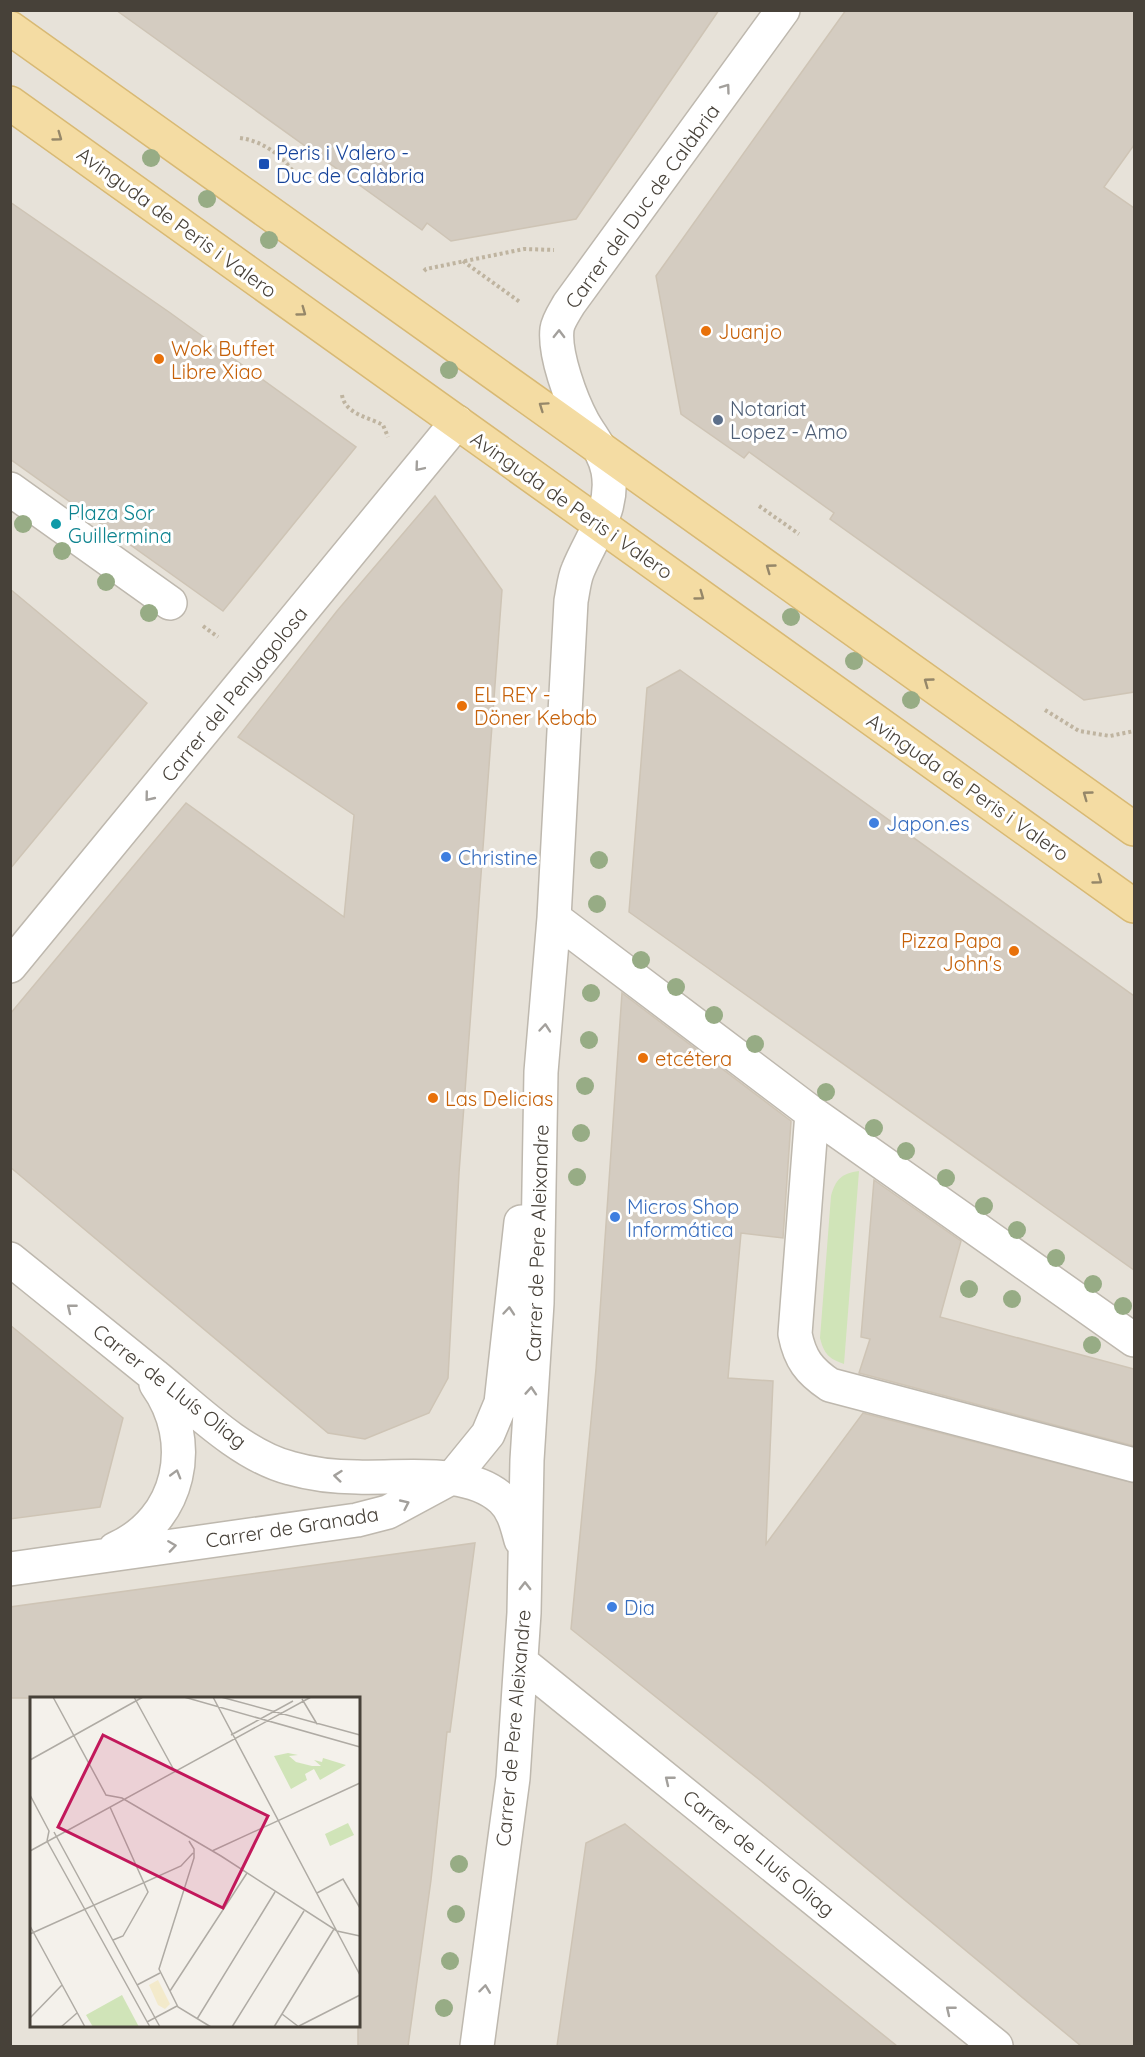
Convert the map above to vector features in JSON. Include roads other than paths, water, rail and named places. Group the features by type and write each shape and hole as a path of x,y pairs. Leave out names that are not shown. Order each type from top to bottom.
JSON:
{"main road":[{"path":"10,28 600,446 1134,829"},
{"name":"Avinguda de Peris i Valero","path":"10,103 602,525 1132,898"}],"street":[{"name":"Carrer del Duc de Calàbria","path":"600,446 583,421 570,391 560,357 557,328 568,304 783,10"},
{"name":"Carrer del Penyagolosa","path":"10,966 457,422"},
{"name":"Carrer de Pere Aleixandre","path":"477,2046 513,1778 521,1662 527,1460 537,1303 542,1071 554,918 572,601 577,573 602,525 609,496 608,470 600,446"},
{"path":"10,489 170,603"},
{"path":"554,918 812,1113 1134,1340"},
{"name":"Carrer de Granada","path":"10,1569 357,1520 388,1512 453,1477 488,1434 501,1403 512,1286 542,1071"},
{"path":"812,1113 795,1334 800,1354 811,1372 830,1384 1134,1465"},
{"name":"Carrer de Lluís Oliag","path":"10,1259 253,1452 288,1468 354,1477 453,1477 481,1485 503,1500 513,1514 525,1550"},
{"name":"Carrer de Granada","path":"96,1557 134,1540 154,1523 170,1493 179,1461 177,1428 169,1402 141,1364"},
{"name":"Carrer de Lluís Oliag","path":"521,1662 996,2046"}],"place":[{"name":"Peris i Valero - Duc de Calàbria","path":"264,164"},
{"name":"Juanjo","path":"706,331"},
{"name":"Wok Buffet Libre Xiao","path":"159,359"},
{"name":"Notariat Lopez - Amo","path":"718,420"},
{"name":"Plaza Sor Guillermina","path":"56,524"},
{"name":"EL REY - Döner Kebab","path":"462,706"},
{"name":"Japon.es","path":"874,823"},
{"name":"Christine","path":"446,857"},
{"name":"Pizza Papa John's","path":"1014,951"},
{"name":"etcétera","path":"643,1058"},
{"name":"Las Delicias","path":"433,1098"},
{"name":"Micros Shop Informática","path":"615,1217"},
{"name":"Dia","path":"612,1607"}]}
